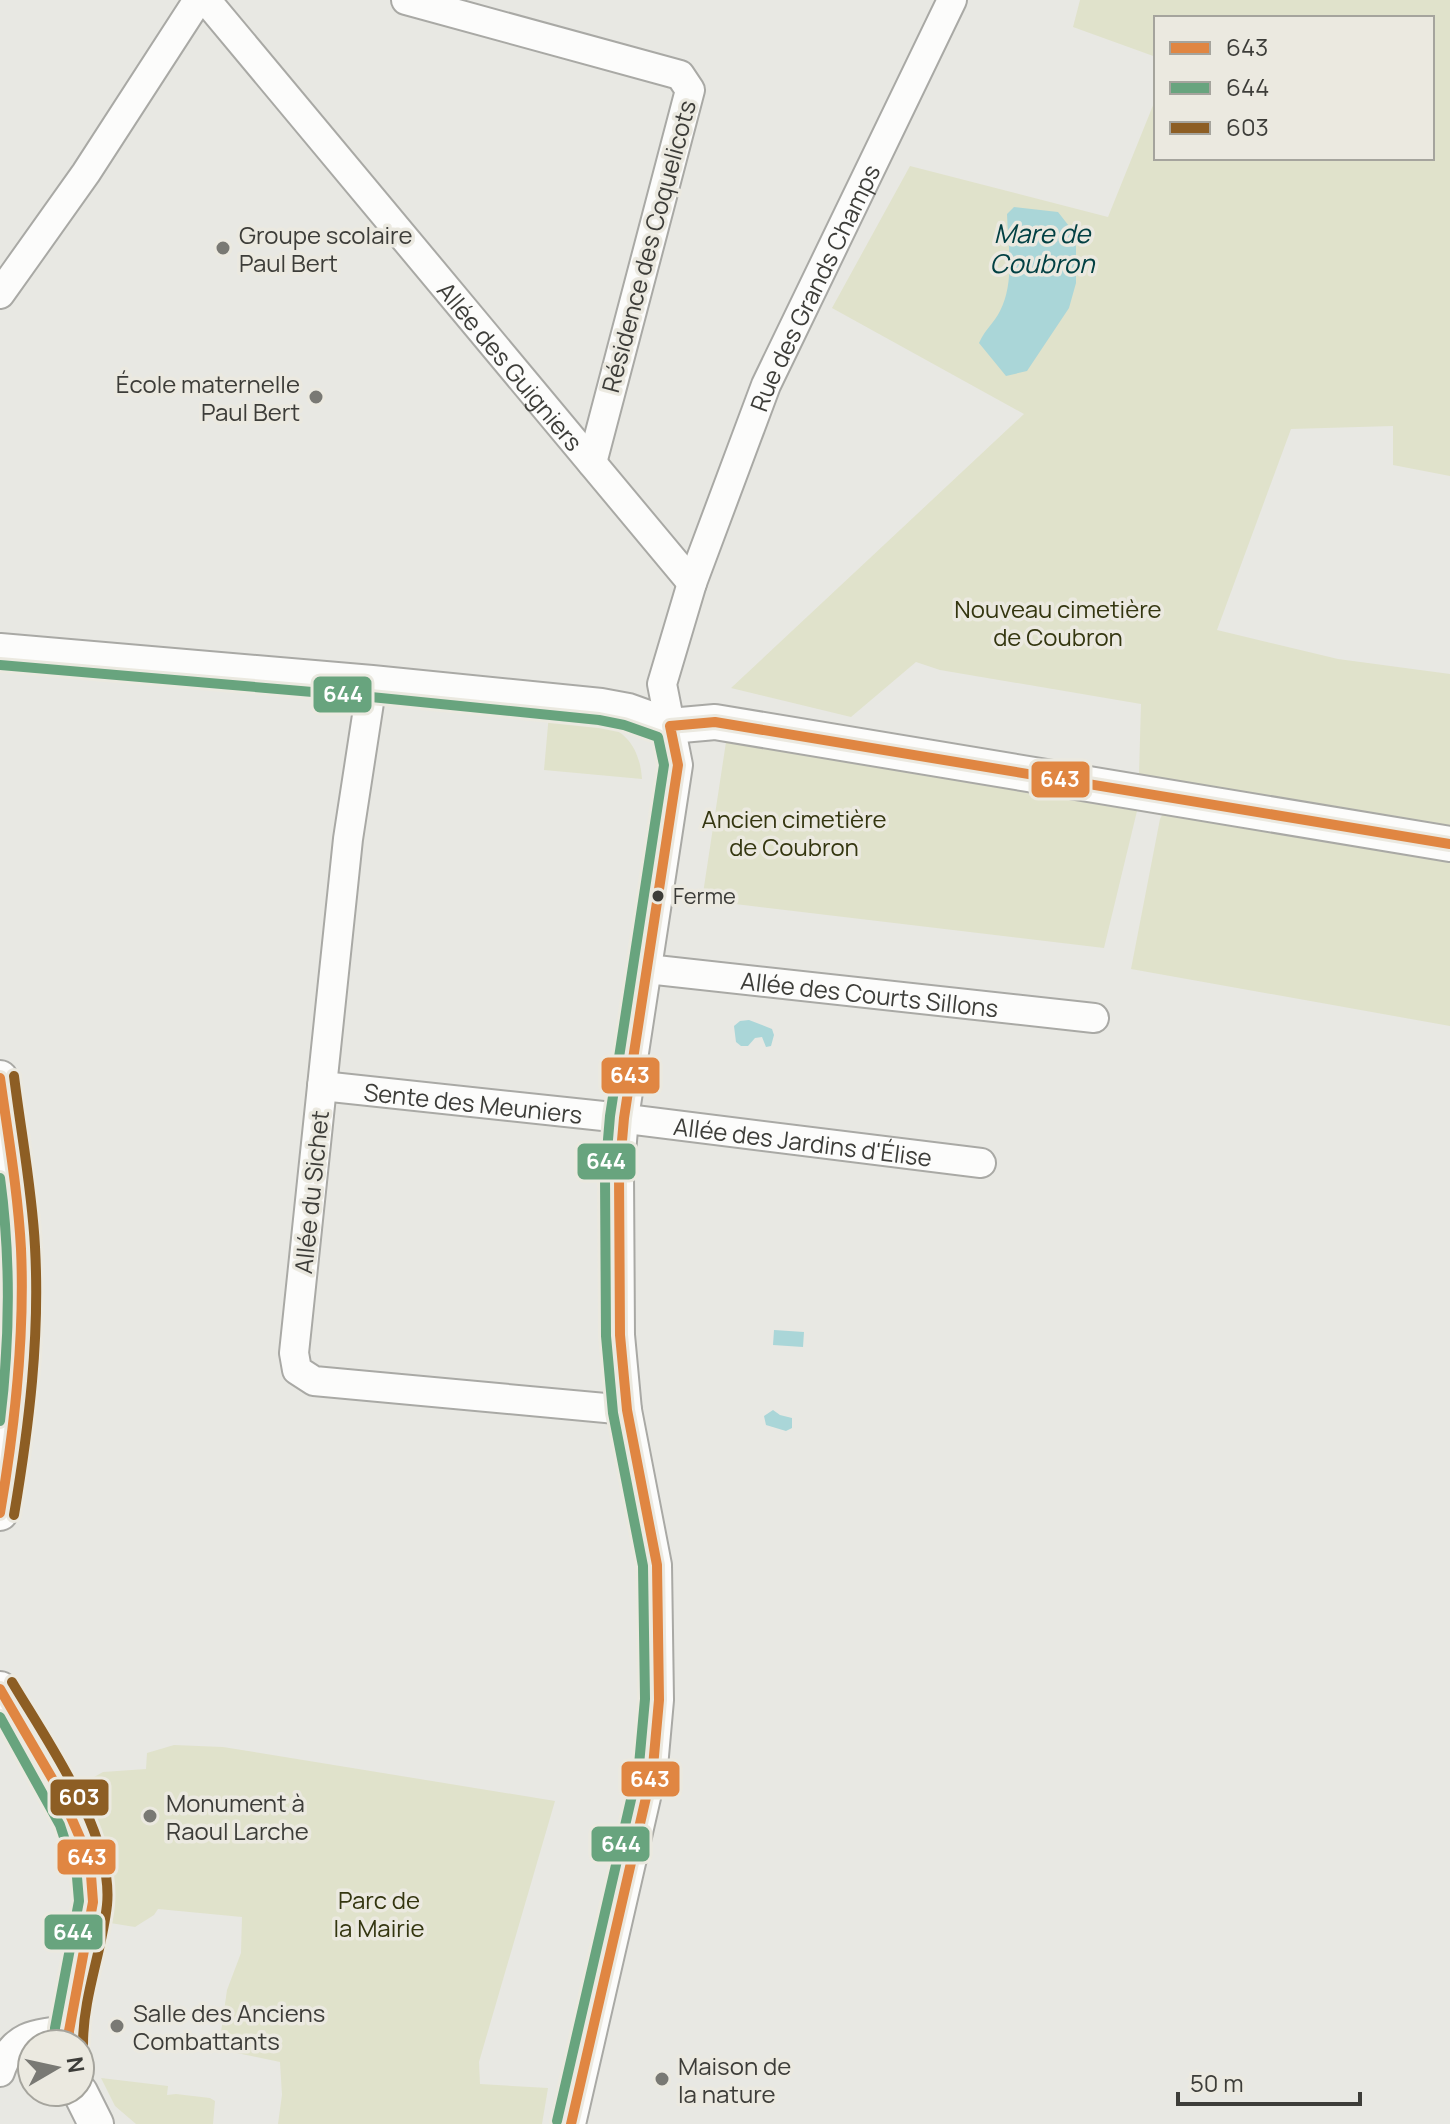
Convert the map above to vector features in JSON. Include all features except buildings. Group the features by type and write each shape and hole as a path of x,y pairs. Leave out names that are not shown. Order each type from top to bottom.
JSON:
{"street":[{"path":"0,294 86,173 198,0"},
{"name":"Allée des Guigniers","path":"206,0 692,583"},
{"name":"Résidence des Coquelicots","path":"406,0 680,75 690,90 592,463"},
{"name":"Rue des Grands Champs","path":"571,2124 653,1767 659,1700 657,1565 627,1410 620,1335 619,1175 624,1118 678,765 662,684 692,583 766,385 952,0"},
{"path":"0,651 601,706 628,711 670,726 715,722 1450,844"},
{"name":"Allée du Sichet","path":"372,683 348,839 294,1353 297,1370 314,1381 627,1410"},
{"name":"Allée des Courts Sillons","path":"647,969 1094,1018"},
{"path":"0,1078 21,1245 22,1330 15,1435 0,1513"},
{"name":"Sente des Meuniers","path":"322,1086 624,1118"},
{"name":"Allée des Jardins d'Élise","path":"624,1118 981,1163"},
{"path":"0,1689 77,1825 93,1881 93,1902 71,2028"},
{"path":"0,2072 5,2056 16,2044"}],"green space":[{"name":"Nouveau cimetière de Coubron","path":"1080,0 1450,0 1450,476 1393,465 1393,426 1291,429 1217,630 1338,659 1450,674 1450,1026 1131,969 1160,819 1178,783 1139,774 1141,704 940,670 916,662 851,717 731,688 1024,414 832,308 910,166 1108,217 1154,103 1154,160 1434,160 1434,16 1154,16 1154,56 1073,27"},
{"path":"549,714 598,722 623,735 639,760 642,779 544,770"},
{"name":"Ancien cimetière de Coubron","path":"726,742 1137,811 1104,948 702,900"},
{"name":"Parc de la Mairie","path":"174,1745 223,1747 555,1801 479,2062 480,2084 548,2088 542,2124 278,2124 282,2095 280,2062 237,2053 238,2046 229,2045 230,2033 221,2032 227,1990 241,1953 242,1917 158,1909 135,1927 104,1922 90,1817 78,1786 103,1772 146,1769 147,1753"},
{"path":"101,2078 168,2086 167,2095 210,2098 215,2101 213,2124 136,2124 115,2106"}],"water":[{"name":"Mare de Coubron","path":"1014,207 1058,212 1076,235 1076,283 1069,308 1027,371 1006,376 979,343 1005,300 1010,263 1007,214"},
{"path":"749,1020 772,1029 771,1046 766,1047 762,1037 755,1038 748,1046 736,1042 734,1026 740,1021"},
{"path":"774,1330 804,1332 803,1347 773,1345"},
{"path":"773,1410 792,1418 792,1428 786,1431 766,1425 764,1416"}],"transit line":[{"name":"644","path":"0,665 599,720 658,737 664,765 610,1116 605,1175 606,1336 613,1413 643,1566 645,1699 639,1765 557,2121"},
{"name":"643","path":"670,726 715,722 1450,844"},
{"name":"643","path":"571,2124 653,1767 659,1700 657,1565 627,1410 620,1335 619,1175 624,1118 678,765 670,726"},
{"name":"603","path":"14,1076 35,1247 36,1314 32,1381 14,1515"},
{"name":"643","path":"0,1078 18,1206 22,1282 18,1382 0,1513"},
{"name":"644","path":"0,1178 8,1300 0,1421"},
{"name":"603","path":"12,1682 75,1789 100,1849 107,1905 84,2028"},
{"name":"643","path":"0,1689 60,1792 84,1847 91,1875 93,1902 70,2028"},
{"name":"644","path":"0,1717 60,1825 77,1877 79,1901 55,2028"}],"place":[{"name":"Groupe scolaire Paul Bert","path":"223,248"},
{"name":"École maternelle Paul Bert","path":"316,397"},
{"name":"Ferme","path":"658,896"},
{"name":"Monument à Raoul Larche","path":"150,1816"},
{"name":"Salle des Anciens Combattants","path":"117,2026"},
{"name":"Maison de la nature","path":"662,2079"}]}
